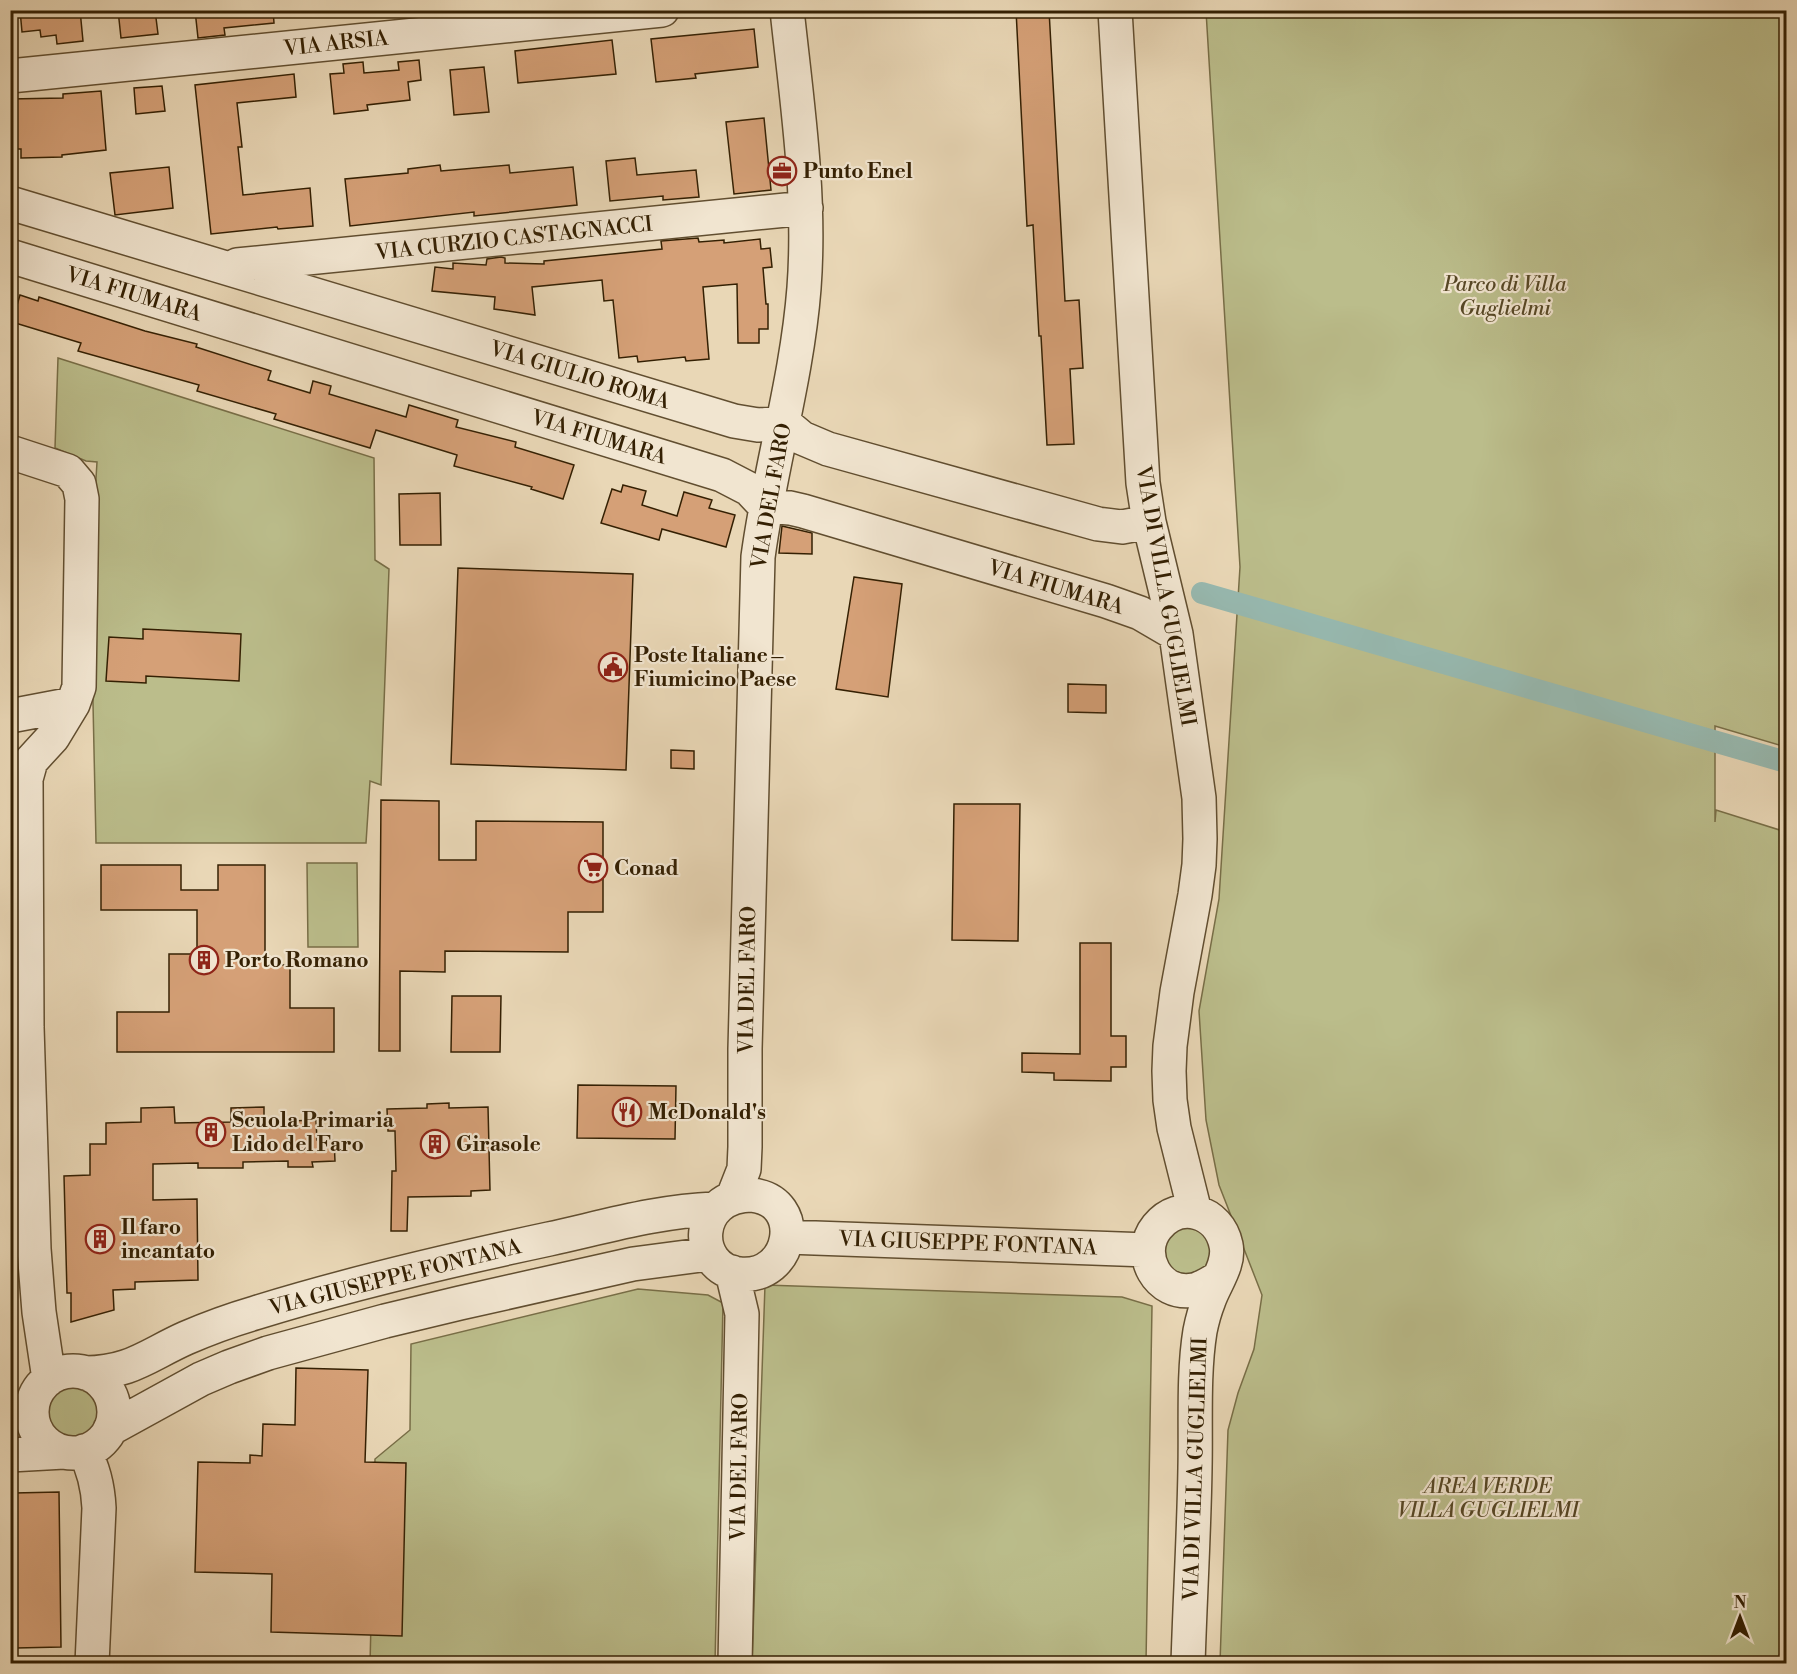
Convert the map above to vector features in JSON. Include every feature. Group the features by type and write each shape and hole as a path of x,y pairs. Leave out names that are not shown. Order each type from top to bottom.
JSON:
{"street":[{"name":"VIA ARSIA","path":"10,76 662,10"},
{"name":"VIA DEL FARO","path":"724,1203 741,1179 745,1159 745,1049 757,573 765,506 784,423 801,322 806,257 803,165 787,10"},
{"name":"VIA DI VILLA GUGLIELMI","path":"1115,10 1143,483 1149,522 1176,634 1198,791 1200,839 1195,895 1172,1022 1169,1079 1174,1128 1195,1212"},
{"name":"VIA GIULIO ROMA","path":"10,203 734,421 758,425 784,423"},
{"name":"VIA CURZIO CASTAGNACCI","path":"222,267 806,208"},
{"name":"VIA FIUMARA","path":"10,256 722,475 749,489 765,506 797,510 1106,601 1140,613 1176,634"},
{"path":"784,423 802,438 828,449 1092,523 1122,527 1149,522"},
{"path":"10,452 68,471 79,484 82,499 79,687 73,704 53,737 31,761 26,779 19,1029 39,1312 31,1401 32,1417 42,1440 52,1447 74,1452 94,1474 98,1490 92,1664"},
{"path":"10,716 73,704"},
{"path":"10,728 31,761"},
{"path":"758,1196 772,1202 784,1216 787,1237 779,1258 769,1268 755,1273 721,1263 706,1238 706,1226 724,1203 758,1196"},
{"name":"VIA GIUSEPPE FONTANA","path":"85,1373 129,1367 182,1340 225,1323 272,1308 444,1262 724,1203"},
{"path":"1195,1212 1209,1217 1222,1233 1227,1251 1225,1263 1219,1278 1194,1290 1173,1288 1161,1281 1150,1264 1148,1250 1151,1236 1163,1221 1178,1214 1195,1212"},
{"name":"VIA GIUSEPPE FONTANA","path":"787,1237 1148,1250"},
{"name":"VIA GIUSEPPE FONTANA","path":"110,1429 201,1379 229,1367 268,1353 375,1323 640,1263 721,1263"},
{"name":"VIA DEL FARO","path":"721,1263 742,1314 735,1664"},
{"name":"VIA DI VILLA GUGLIELMI","path":"1188,1664 1198,1344 1207,1305 1219,1278"},
{"path":"10,1455 74,1452 95,1447 104,1439 114,1416 107,1390 97,1379 85,1373 73,1371 60,1373 31,1401"}],"green space":[{"name":"Parco di Villa Guglielmi","path":"1206,11 1777,11 1786,20 1786,747 1715,726 1715,822 1716,810 1786,832 1786,1642 1775,1663 1220,1663 1228,1430 1254,1349 1262,1295 1219,1185 1206,1120 1199,1011 1219,899 1240,567"},
{"path":"58,358 374,458 375,560 389,569 381,785 370,781 366,843 96,843 93,703 97,462 86,461 55,448"},
{"path":"307,863 357,863 358,947 308,947"},
{"path":"1174,1226 1209,1230 1211,1273 1171,1278 1160,1240"},
{"path":"765,1285 1122,1297 1152,1306 1146,1663 752,1664"},
{"path":"638,1289 708,1295 723,1303 715,1663 370,1664 375,1459 410,1430 411,1344"},
{"path":"73,1385 84,1387 93,1393 99,1402 101,1413 99,1424 93,1433 84,1439 73,1441 62,1439 53,1433 47,1424 45,1413 47,1402 53,1393 62,1387"}],"building":[{"path":"20,10 80,10 83,41 57,44 56,35 41,37 40,30 22,32"},
{"path":"118,10 155,10 158,34 121,38"},
{"path":"195,10 273,10 274,23 224,28 225,35 198,38"},
{"path":"1016,10 1049,10 1065,301 1079,300 1083,368 1070,369 1074,444 1047,445 1033,225 1027,226"},
{"path":"754,29 758,67 695,74 696,78 656,82 651,39"},
{"path":"612,40 616,74 518,83 515,51"},
{"path":"419,60 421,80 408,82 410,100 367,105 368,110 334,114 330,74 344,73 343,64 363,62 364,73 399,70 398,62"},
{"path":"484,67 489,112 454,115 450,70"},
{"path":"294,74 296,97 237,103 242,147 238,147 243,195 310,188 313,226 278,229 277,227 211,234 195,85"},
{"path":"162,86 165,111 136,114 134,88"},
{"path":"101,91 106,150 62,155 62,157 21,158 21,149 10,149 10,99 63,98 63,94"},
{"path":"764,118 771,190 734,194 726,122"},
{"path":"635,158 637,175 696,170 699,197 663,200 663,196 610,201 606,161"},
{"path":"440,165 441,171 509,165 510,173 573,167 577,205 474,216 474,212 350,226 345,179 408,173 408,169"},
{"path":"169,167 173,208 115,215 110,173"},
{"path":"698,238 699,242 724,240 724,243 760,239 761,249 770,248 772,267 763,268 766,304 768,304 768,329 759,329 759,343 738,343 737,284 703,287 709,359 686,361 685,357 638,362 637,356 619,358 613,300 604,301 602,280 532,287 535,315 494,309 495,297 432,291 435,267 453,269 453,263 486,265 487,259 501,257 505,258 505,263 544,264 544,261 662,249 661,241"},
{"path":"20,295 38,301 39,297 145,331 197,344 196,347 271,371 268,380 310,393 313,381 331,386 329,394 406,417 409,405 458,420 456,427 516,442 515,447 574,465 563,499 531,489 532,487 454,466 457,455 376,430 370,448 274,419 276,414 197,391 199,385 78,351 81,343 12,322"},
{"path":"623,485 646,491 642,505 677,516 684,492 712,500 709,508 735,515 726,547 662,529 659,540 601,523 612,489 621,492"},
{"path":"440,493 441,545 400,545 399,494"},
{"path":"782,526 812,533 812,554 779,553"},
{"path":"458,568 633,574 626,770 451,764"},
{"path":"854,577 902,584 888,697 836,689"},
{"path":"143,629 241,634 239,681 146,676 146,683 106,681 109,637 143,639"},
{"path":"1068,684 1106,685 1106,713 1068,712"},
{"path":"671,750 694,751 694,769 671,768"},
{"path":"381,800 439,801 439,860 476,860 476,821 603,822 603,912 568,912 568,952 445,951 445,972 400,971 400,1051 379,1051"},
{"path":"954,804 1020,804 1018,941 952,940"},
{"name":"Porto Romano","path":"101,865 181,865 181,890 218,890 218,865 265,865 265,965 290,965 290,1008 334,1008 334,1052 117,1052 117,1012 169,1012 169,954 197,954 197,910 101,910"},
{"path":"1080,943 1111,943 1111,1036 1126,1036 1126,1067 1111,1067 1111,1081 1054,1080 1054,1073 1022,1072 1022,1053 1080,1054"},
{"path":"452,996 501,996 500,1052 451,1052"},
{"name":"McDonald's","path":"578,1085 676,1086 675,1139 577,1138"},
{"name":"Girasole","path":"449,1103 449,1108 488,1107 490,1190 471,1191 471,1196 408,1197 407,1231 391,1231 392,1171 396,1171 395,1131 388,1131 387,1109 427,1108 427,1104"},
{"path":"174,1107 175,1123 231,1122 231,1108 264,1107 264,1122 316,1120 317,1140 334,1140 335,1161 312,1162 313,1167 288,1167 288,1161 243,1162 243,1168 198,1168 198,1163 153,1164 153,1200 197,1199 198,1280 135,1282 135,1289 113,1290 114,1310 71,1322 71,1293 67,1293 64,1176 90,1175 90,1144 106,1144 106,1123 141,1122 141,1108"},
{"path":"296,1368 368,1370 365,1462 406,1463 402,1636 271,1632 272,1574 195,1572 198,1462 250,1463 250,1455 262,1456 263,1424 295,1425"},
{"path":"59,1492 61,1647 16,1648 14,1493"}],"waterway":[{"path":"1202,593 1786,762"}],"place":[{"name":"Punto Enel","path":"782,171"},
{"name":"Poste Italiane – Fiumicino Paese","path":"613,667"},
{"name":"Conad","path":"593,868"},
{"name":"Porto Romano","path":"204,960"},
{"name":"McDonald's","path":"627,1112"},
{"name":"Scuola Primaria Lido del Faro","path":"211,1132"},
{"name":"Girasole","path":"435,1144"},
{"name":"Il faro incantato","path":"100,1239"}],"park label":[{"name":"AREA VERDE VILLA GUGLIELMI","path":"1488,1498"}]}
